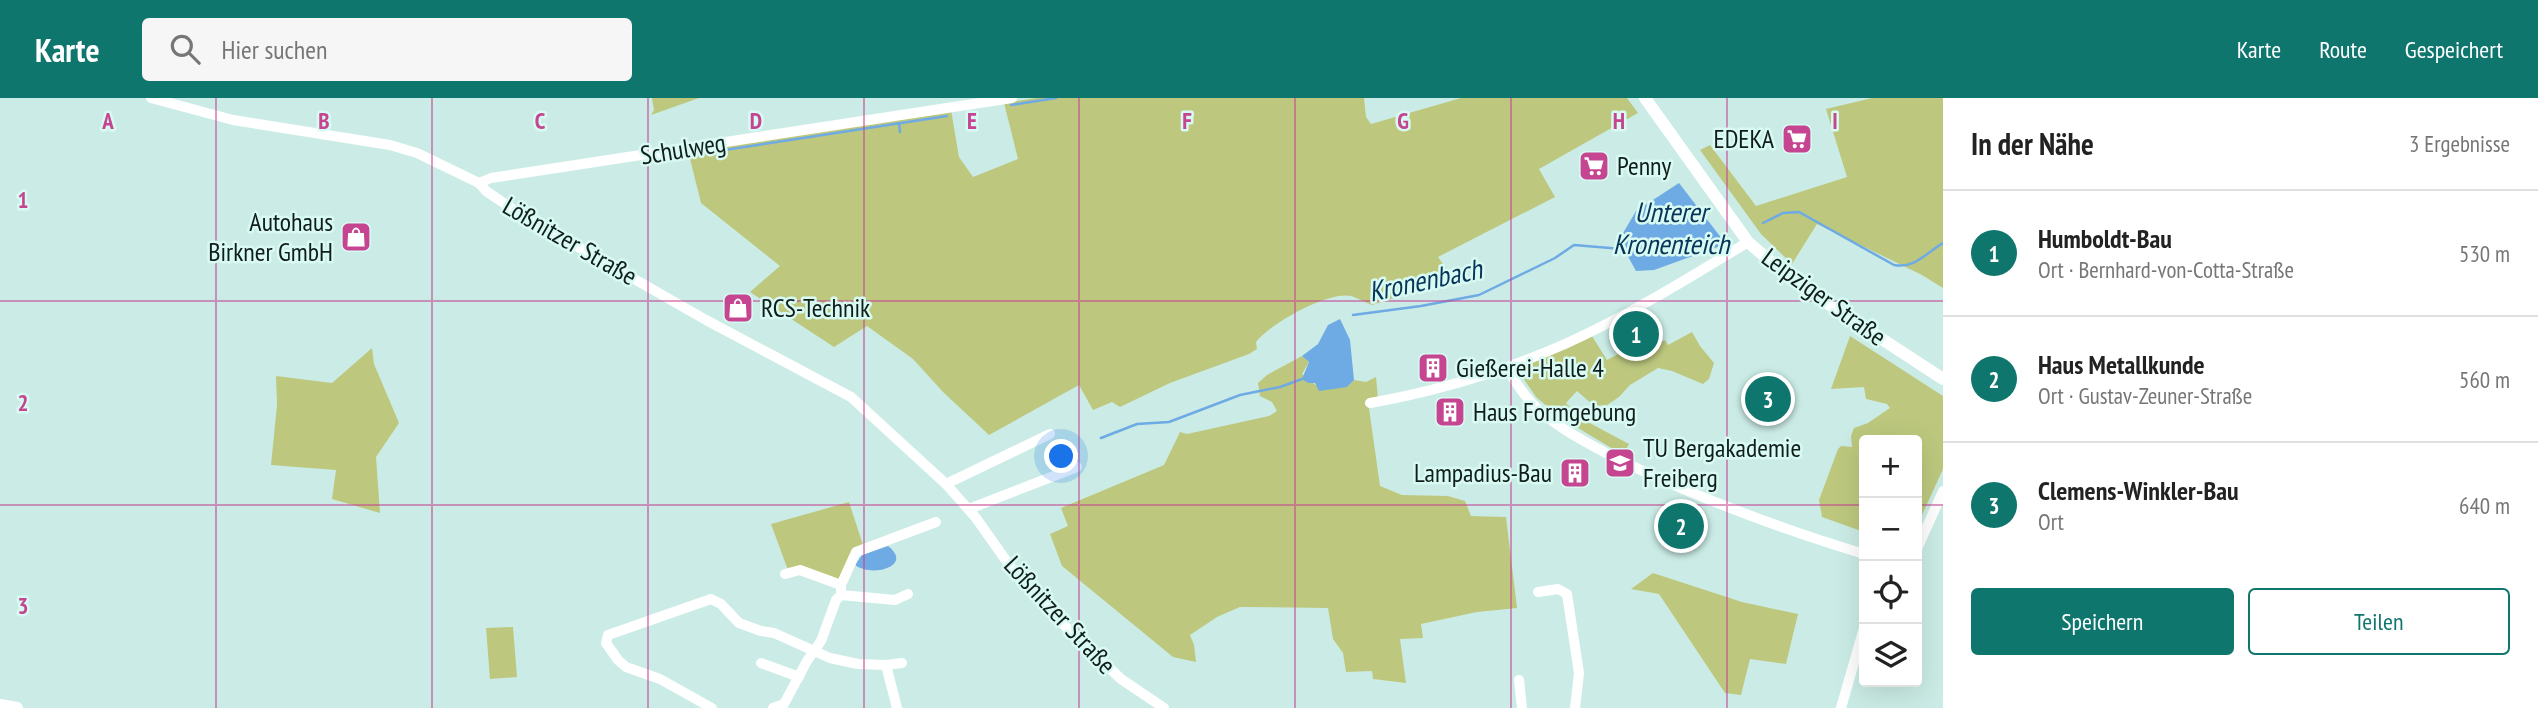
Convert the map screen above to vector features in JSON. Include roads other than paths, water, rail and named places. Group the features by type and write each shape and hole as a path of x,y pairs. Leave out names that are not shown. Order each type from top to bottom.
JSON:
{"main road":[{"name":"Leipziger Straße","path":"1645,98 1748,242 1793,281 1943,379"},
{"path":"0,705 17,708"}],"street":[{"name":"Lößnitzer Straße","path":"151,98 244,122 390,145 417,153 479,183 486,191 517,212 706,320 851,397 946,484 969,509 1017,576 1068,628 1121,679 1164,708"},
{"name":"Schulweg","path":"479,183 491,178 1012,98"},
{"path":"1370,403 1407,396 1506,368 1565,344 1627,313 1748,242"},
{"path":"1506,368 1541,412 1589,444 1655,477 1755,517 1859,552"},
{"path":"946,484 1050,434"},
{"path":"969,509 1077,467"},
{"path":"1922,538 1943,491"},
{"path":"773,708 787,706 799,677 815,652 856,552 936,522"},
{"path":"785,574 800,570 841,590 895,600 908,594"},
{"path":"1538,592 1558,589 1567,594 1579,673 1575,708"},
{"path":"712,708 660,679 626,667 606,643 608,635 711,599 721,604 739,623 774,633 815,652 859,664 902,663"},
{"path":"1841,708 1859,645"},
{"path":"761,663 799,677"},
{"path":"886,665 897,708"},
{"path":"1519,680 1522,708"}],"water":[{"name":"Unterer Kronenteich","path":"1679,183 1726,244 1654,270 1636,271 1619,240 1636,211"},
{"path":"1340,319 1350,340 1354,380 1347,387 1319,391 1315,383 1302,379 1309,362 1302,356 1318,344 1328,325"},
{"path":"888,546 895,553 896,559 888,568 871,570 855,565 862,555"}],"waterway":[{"path":"1011,105 1056,98"},
{"path":"692,155 947,116"},
{"path":"899,123 900,132"},
{"name":"Kronenbach","path":"1763,223 1783,213 1799,212 1894,265 1901,266 1915,262 1943,243"},
{"name":"Kronenbach","path":"1353,315 1479,295 1555,258 1574,245 1622,249"},
{"name":"Kronenbach","path":"1101,438 1137,424 1169,422 1240,395 1280,387 1302,379"}],"place":[{"name":"EDEKA","path":"1797,139"},
{"name":"Penny","path":"1594,166"},
{"name":"Autohaus Birkner GmbH","path":"356,237"},
{"name":"RCS-Technik","path":"738,308"},
{"name":"Humboldt-Bau","path":"1636,334"},
{"name":"Gießerei-Halle 4","path":"1433,368"},
{"name":"Clemens-Winkler-Bau","path":"1768,399"},
{"name":"Haus Formgebung","path":"1450,412"},
{"name":"TU Bergakademie Freiberg","path":"1620,463"},
{"name":"Lampadius-Bau","path":"1575,473"},
{"name":"Haus Metallkunde","path":"1681,526"}]}
